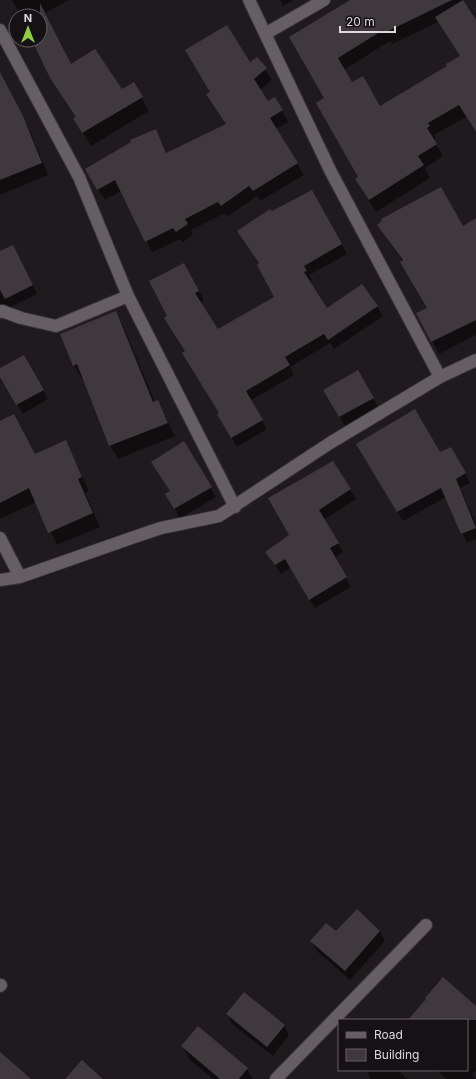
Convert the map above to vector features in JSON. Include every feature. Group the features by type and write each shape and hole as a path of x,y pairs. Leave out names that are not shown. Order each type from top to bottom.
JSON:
{"street":[{"path":"249,0 331,172 440,377"},
{"path":"265,34 324,0"},
{"path":"0,30 79,177 128,296 235,506"},
{"path":"0,312 2,311 42,324 56,326 128,296"},
{"path":"0,580 20,578 140,535 219,516 330,443 440,377 476,360"},
{"path":"0,538 20,578"},
{"path":"276,1079 426,925"}],"building":[{"path":"350,0 452,0 384,33 383,30 338,58 352,82 363,76 380,106 447,66 446,64 460,56 435,17 463,0 476,20 476,132 459,105 428,123 430,126 427,128 437,144 418,156 424,165 369,200 355,179 358,177 316,103 324,98 289,37"},
{"path":"48,19 71,64 95,49 122,89 134,82 143,97 82,133 73,118 76,117 50,78 36,48 48,48"},
{"path":"227,25 250,62 257,57 267,68 254,79 268,101 275,97 283,110 270,118 298,163 253,191 249,186 221,206 218,202 185,219 188,224 176,232 173,228 145,242 115,180 97,190 85,169 131,142 130,140 156,129 166,153 226,124 206,94 210,92 185,50"},
{"path":"0,72 23,116 42,163 0,180"},
{"path":"441,187 463,226 476,218 476,320 431,342 416,313 427,308 400,262 403,260 377,225 382,221 381,219"},
{"path":"312,190 342,244 304,266 307,271 304,272 327,308 362,284 378,306 328,340 324,334 285,357 290,365 246,391 263,420 231,438 217,414 219,413 182,353 185,351 164,318 167,316 149,281 184,263 199,291 195,293 218,329 274,297 257,265 259,263 237,231 270,209 272,211"},
{"path":"13,245 33,285 5,299 0,290 0,251"},
{"path":"116,311 153,402 158,400 168,423 109,446 77,364 73,366 60,334"},
{"path":"24,355 44,390 16,405 0,377 0,368"},
{"path":"358,370 374,398 339,417 323,390"},
{"path":"415,409 440,452 451,447 466,473 456,479 476,528 461,534 441,488 397,512 356,444"},
{"path":"14,414 35,454 66,440 82,477 78,479 93,513 48,533 29,488 0,503 0,421"},
{"path":"184,441 212,487 174,509 165,494 170,491 151,462"},
{"path":"333,461 351,489 319,510 339,543 330,548 347,577 309,600 285,559 275,565 265,552 289,535 268,498"},
{"path":"357,909 380,931 345,971 310,941 326,923 336,931"},
{"path":"443,977 476,1006 476,1020 409,1019 426,999 425,998"},
{"path":"244,992 285,1025 267,1047 226,1014"},
{"path":"198,1026 248,1068 239,1079 220,1079 181,1046"},
{"path":"0,1052 31,1079 0,1079"},
{"path":"82,1060 103,1079 65,1079"}]}
